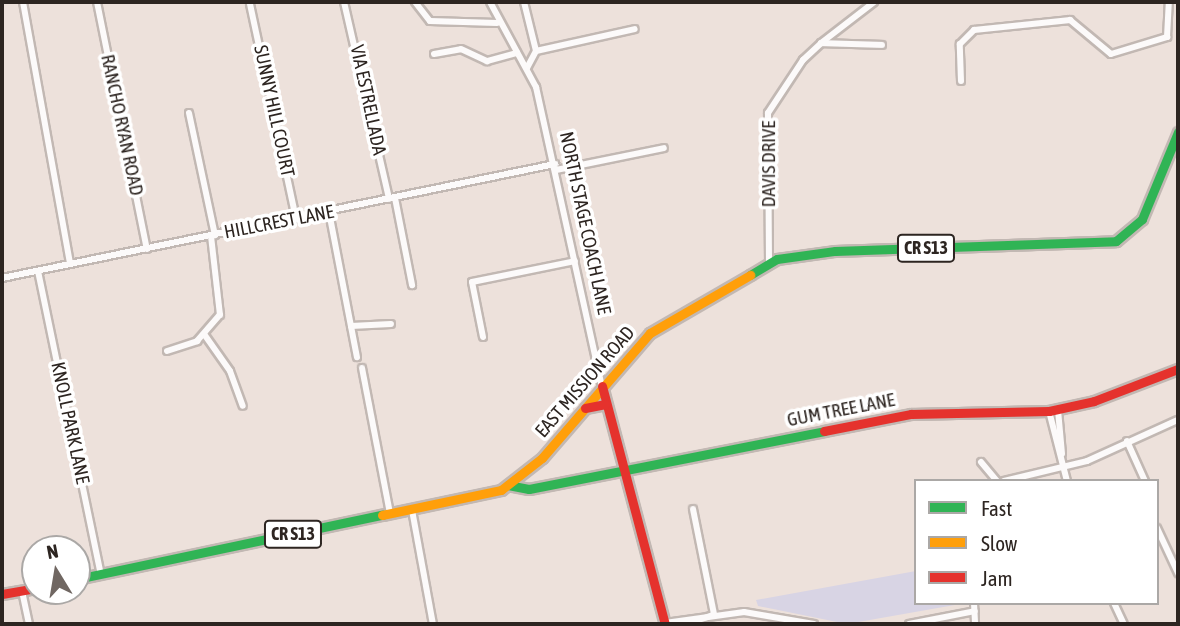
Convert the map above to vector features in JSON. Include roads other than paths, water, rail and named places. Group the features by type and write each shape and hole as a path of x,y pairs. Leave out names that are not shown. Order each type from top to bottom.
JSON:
{"main road":[{"name":"EAST MISSION ROAD","path":"91,576 390,515 508,485 542,458 602,386 669,318 769,262 835,251 1116,241 1142,219 1178,131"},
{"name":"GUM TREE LANE","path":"508,485 529,489 911,414 1054,410 1178,369"},
{"name":"NORTH STAGE COACH LANE","path":"602,386 621,470 644,533 665,624"},
{"path":"584,408 606,404"},
{"path":"2,594 21,591"}],"street":[{"path":"23,2 70,264"},
{"name":"RANCHO RYAN ROAD","path":"97,2 148,249"},
{"name":"VIA ESTRELLADA","path":"344,2 412,285"},
{"path":"415,2 430,21 497,23"},
{"name":"NORTH STAGE COACH LANE","path":"490,2 497,23 527,68 556,167 602,386"},
{"path":"524,2 536,51 527,68"},
{"name":"DAVIS DRIVE","path":"769,262 768,113 803,60 874,2"},
{"path":"961,81 960,44 974,30 1070,20 1111,54 1167,37 1169,2"},
{"name":"SUNNY HILL COURT","path":"250,4 296,219"},
{"path":"536,51 635,29"},
{"path":"821,43 882,45"},
{"path":"434,54 461,49 487,61 516,53"},
{"path":"167,351 204,334 220,315 222,298 213,235 189,113"},
{"name":"HILLCREST LANE","path":"2,278 392,199 664,148"},
{"path":"329,212 357,356"},
{"path":"483,337 471,282 575,261"},
{"name":"KNOLL PARK LANE","path":"38,271 101,574"},
{"path":"351,326 391,324"},
{"path":"204,334 230,371 243,406"},
{"path":"362,368 390,515"},
{"path":"1054,410 1067,479"},
{"path":"1012,479 1064,466 1178,420"},
{"path":"1127,441 1144,479"},
{"path":"981,462 995,479"},
{"path":"694,509 714,614"},
{"path":"412,510 433,624"},
{"path":"1159,531 1178,573"},
{"path":"25,605 29,624"},
{"path":"1115,605 1124,624"},
{"path":"909,624 974,607 975,624"},
{"path":"687,624 714,614"},
{"path":"665,624 714,614 814,624"}]}
